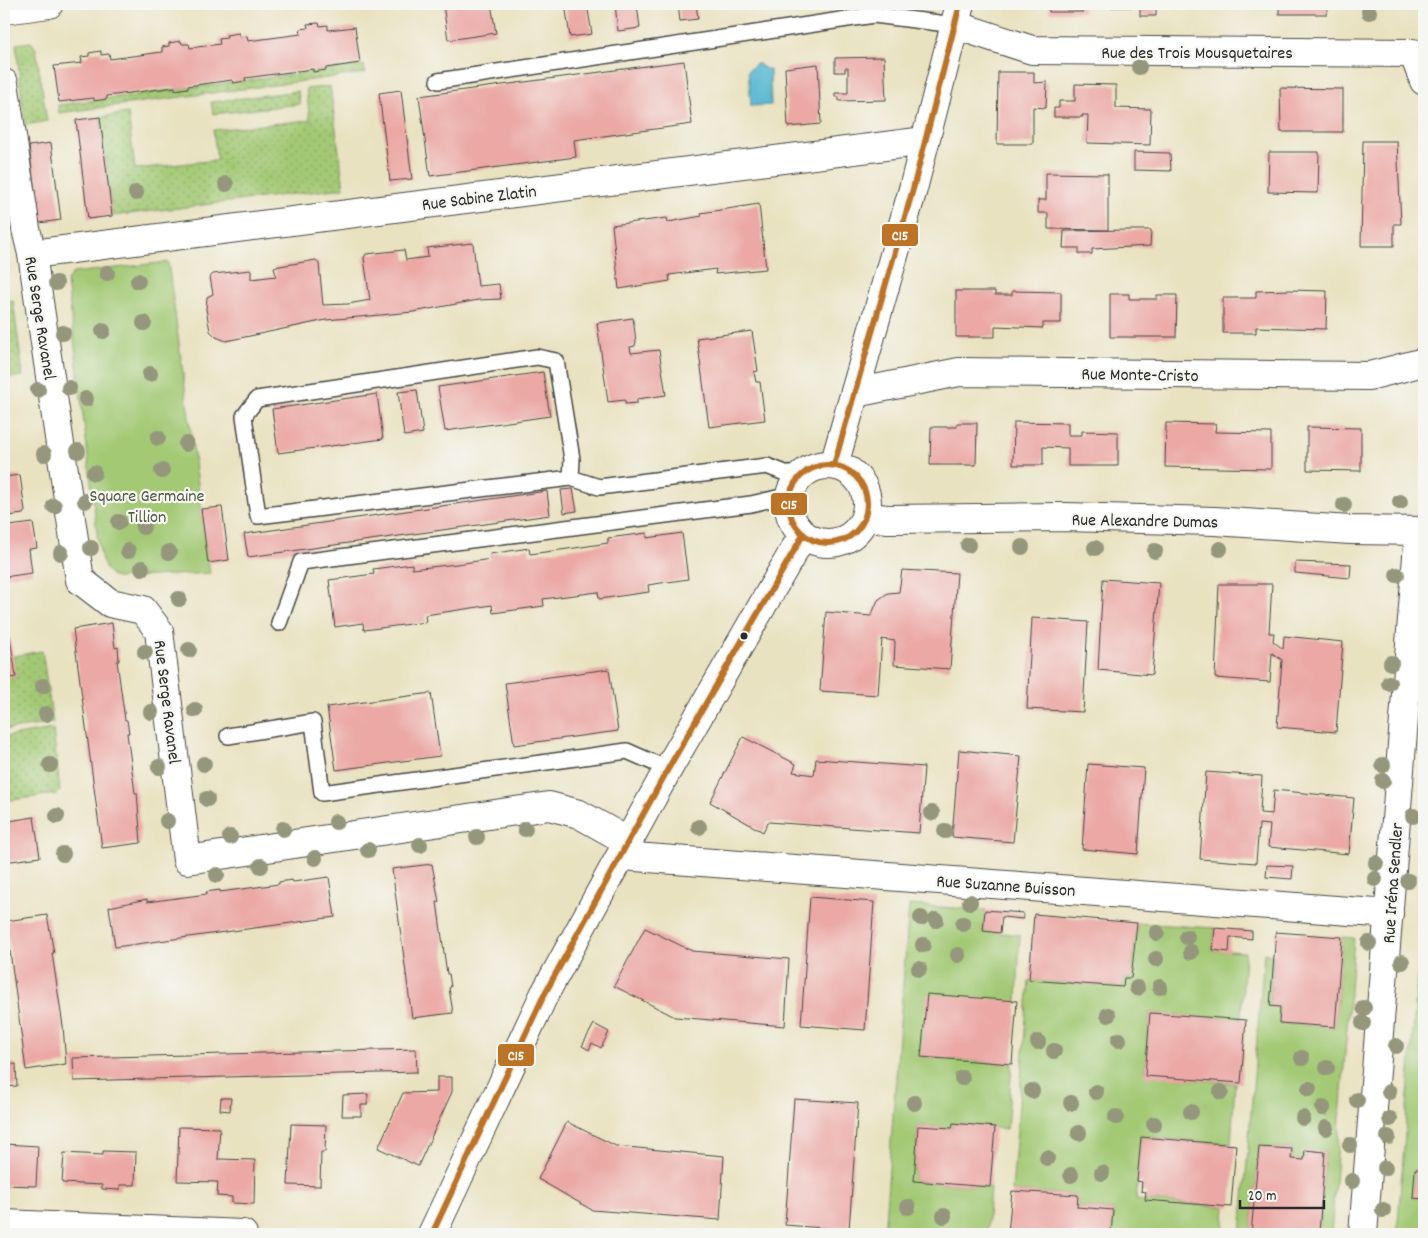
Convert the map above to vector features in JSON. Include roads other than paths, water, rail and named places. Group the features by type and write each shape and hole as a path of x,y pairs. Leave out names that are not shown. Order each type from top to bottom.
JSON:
{"street":[{"path":"4,10 49,4"},
{"path":"834,465 925,141 957,15"},
{"name":"Rue des Trois Mousquetaires","path":"957,15 1032,50 1412,53 1424,81"},
{"name":"Rue Serge Ravanel","path":"4,83 26,229 32,254 80,580 110,603 143,610 159,631 187,860 549,806 579,814 625,849"},
{"name":"Rue Sabine Zlatin","path":"32,254 925,141"},
{"name":"Rue Monte-Cristo","path":"855,393 959,372 1369,376 1424,362"},
{"path":"821,465 834,465 846,469 857,477 864,488 868,501 866,517 852,536 841,542 828,544 815,542 803,535 791,517 794,486 808,470 821,465"},
{"name":"Rue Alexandre Dumas","path":"866,517 888,519 1065,517 1206,520 1350,530 1422,531"},
{"name":"Rue Iréna Sendler","path":"1363,1234 1422,531"},
{"path":"432,1234 544,995 668,769 803,535"},
{"name":"Rue Suzanne Buisson","path":"625,849 1390,914"},
{"path":"4,1224 243,1234"}],"lane":[{"path":"438,81 874,15 957,15"},
{"path":"571,478 572,459 556,361 537,357 257,399 244,416 258,516 571,478 599,487 767,466 794,486"},
{"path":"279,623 301,562 751,504 794,486"},
{"path":"228,736 313,722 322,793 627,751 668,769"}],"water":[{"path":"756,64 770,69 771,105 751,106 748,70"}],"park label":[{"name":"Square Germaine Tillion","path":"147,505"}]}
